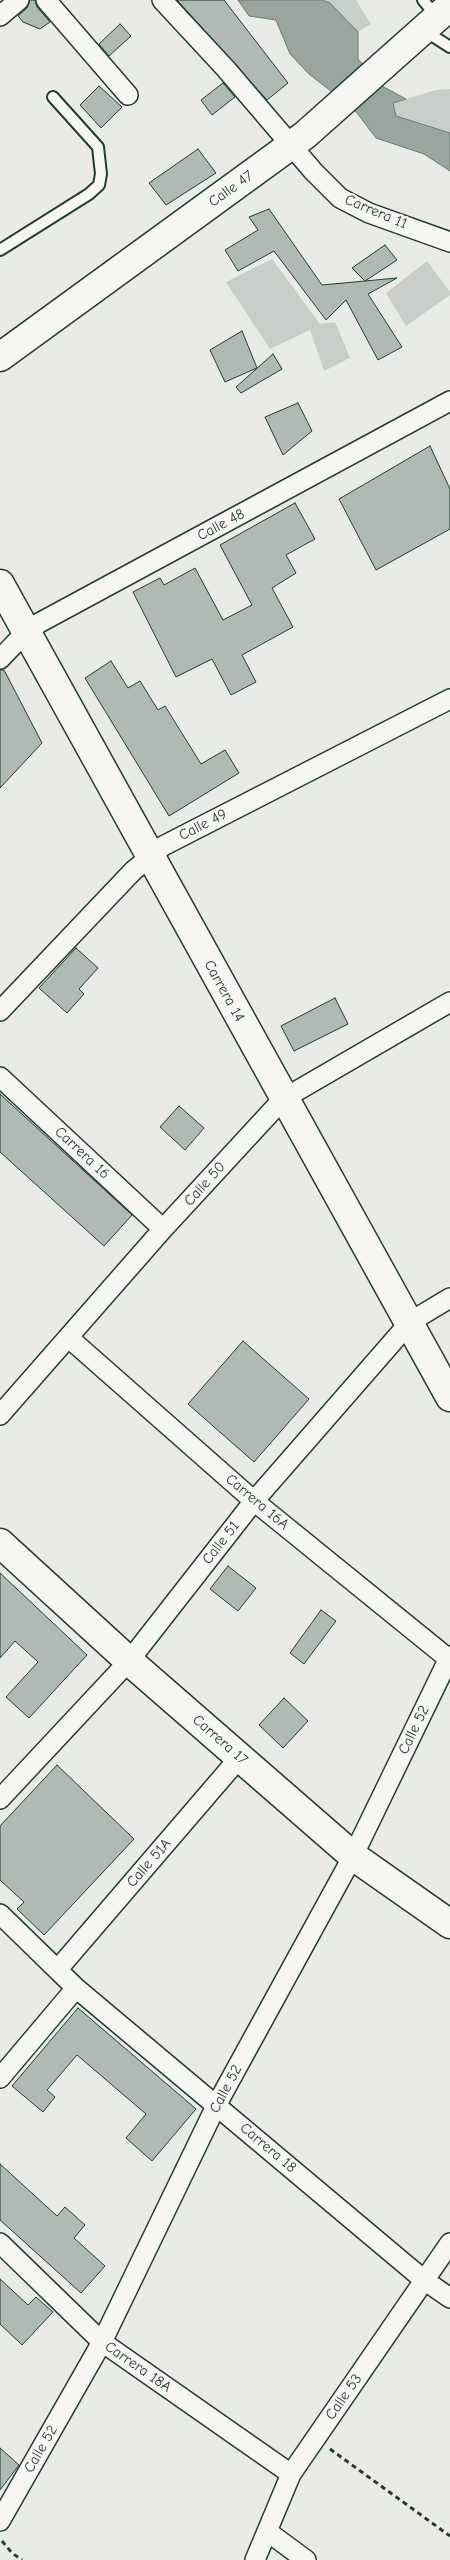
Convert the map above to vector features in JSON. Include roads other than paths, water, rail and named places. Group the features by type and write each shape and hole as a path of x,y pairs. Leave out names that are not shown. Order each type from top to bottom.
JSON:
{"main road":[{"name":"Calle 47","path":"0,357 298,140 382,68 434,13"},
{"name":"Carrera 14","path":"0,584 283,1099 450,1396"},
{"name":"Carrera 17","path":"0,1543 129,1661 353,1856 450,1924"}],"street":[{"path":"0,16 18,0"},
{"path":"46,0 128,95"},
{"name":"Carrera 11","path":"162,0 226,69 298,140 312,171 340,198 369,213 450,242"},
{"name":"Calle 48","path":"0,660 27,631 450,401"},
{"name":"Calle 49","path":"0,1011 150,856 163,846 450,699"},
{"name":"Calle 50","path":"0,1415 163,1230 283,1099 450,1002"},
{"name":"Carrera 16","path":"0,1077 163,1230"},
{"name":"Calle 51","path":"0,1799 129,1661 254,1501 410,1322 450,1298"},
{"name":"Carrera 16A","path":"69,1338 254,1501 449,1658"},
{"name":"Calle 52","path":"0,2521 102,2342 217,2104 353,1856 449,1658"},
{"name":"Calle 51A","path":"58,1969 240,1757"},
{"name":"Carrera 18","path":"0,1914 76,1988 217,2104 424,2280 450,2298"},
{"path":"0,2078 76,1988"},
{"name":"Calle 53","path":"255,2560 291,2474 450,2242"},
{"name":"Carrera 18A","path":"0,2243 102,2342 291,2474"},
{"path":"268,2532 306,2560"}],"lane":[{"path":"434,13 450,47"},
{"path":"0,250 89,194 99,185 101,174 98,147 53,97"}]}
